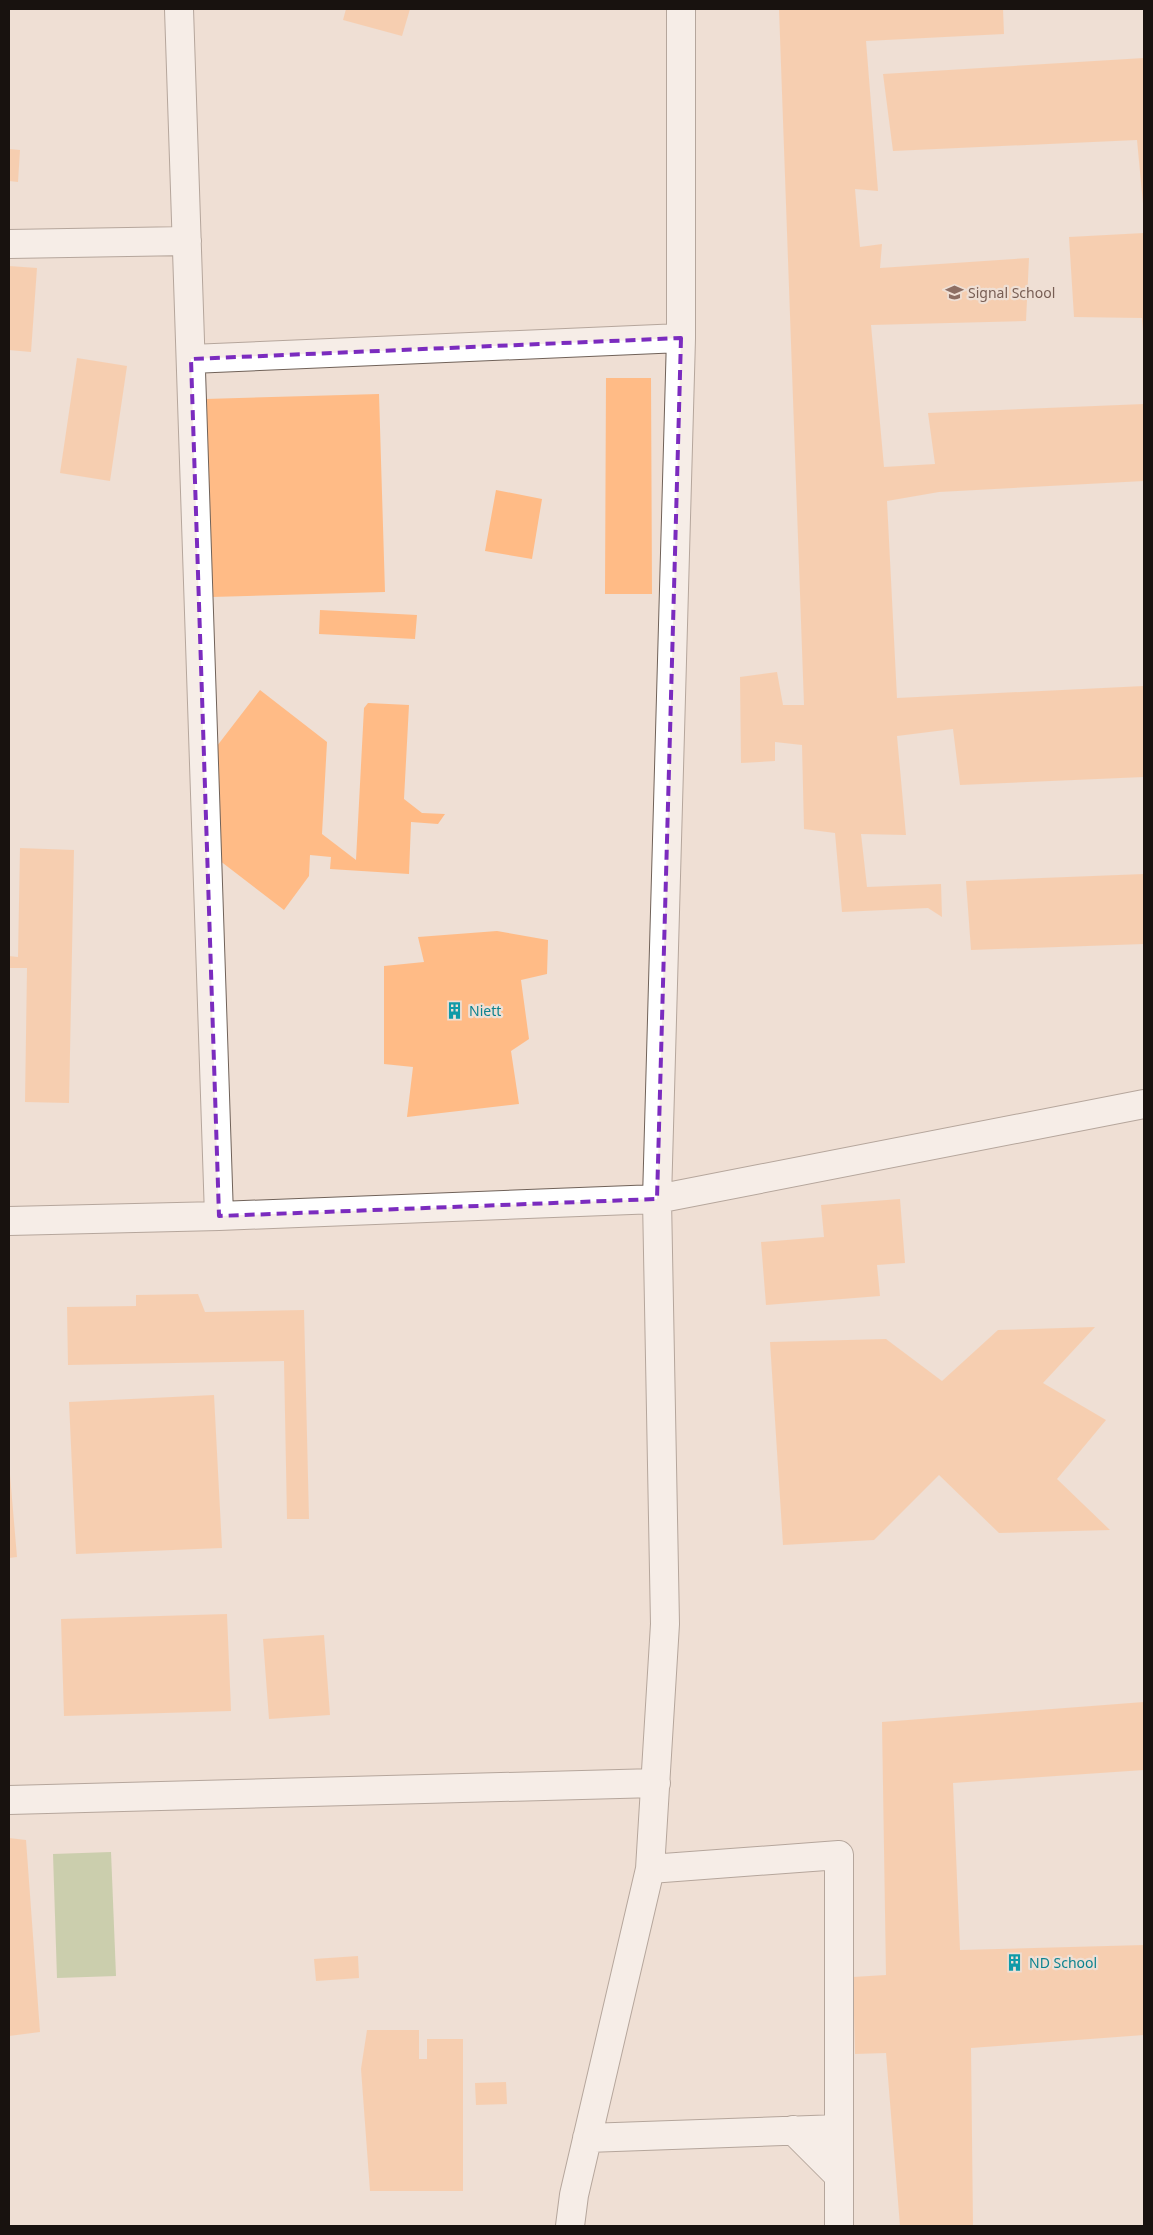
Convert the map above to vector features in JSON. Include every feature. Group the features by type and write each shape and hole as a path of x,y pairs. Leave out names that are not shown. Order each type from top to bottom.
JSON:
{"street":[{"path":"179,9 219,1216"},
{"path":"570,2226 574,2195 650,1869 665,1624 657,1199 681,338 681,9"},
{"path":"9,244 187,241"},
{"path":"191,359 681,338"},
{"path":"9,1221 219,1216 657,1199 1144,1104"},
{"path":"9,1800 656,1783"},
{"path":"650,1869 839,1855 839,2226"},
{"path":"587,2138 839,2129"},
{"path":"793,2130 839,2176"}],"highlighted area":[{"path":"681,338 657,1199 219,1216 191,359"}],"green space":[{"path":"111,1852 116,1976 57,1978 53,1854"}],"building":[{"path":"346,9 410,9 402,36 343,20"},
{"path":"779,9 1003,9 1004,34 866,41 878,191 855,189 860,247 882,244 880,268 1029,258 1026,321 871,325 884,467 935,464 928,413 1144,404 1144,481 939,492 887,501 897,698 1144,686 1144,777 960,785 953,729 897,736 906,835 861,834 867,887 941,884 942,917 928,908 842,912 835,833 804,829 802,745 775,742 775,761 741,763 740,677 777,672 783,705 804,705"},
{"path":"1144,58 1144,214 1137,140 893,151 883,74"},
{"path":"9,149 20,150 18,182 9,181"},
{"name":"Signal School","path":"1144,233 1144,331 1142,318 1074,317 1069,237"},
{"path":"9,266 37,268 31,352 9,350"},
{"path":"77,358 127,366 110,481 60,473"},
{"path":"606,378 651,378 652,594 605,594"},
{"path":"379,394 385,592 211,597 205,399"},
{"path":"496,490 542,499 532,559 485,551"},
{"path":"320,610 417,615 415,639 319,634"},
{"path":"260,690 327,742 322,834 356,860 364,708 368,703 409,705 404,799 422,813 445,814 438,824 411,822 409,874 330,869 331,857 310,855 309,876 284,910 215,857 219,768 207,759"},
{"path":"20,848 74,850 69,1103 25,1102 27,968 9,968 9,956 18,957"},
{"path":"1144,874 1144,944 971,950 966,881"},
{"name":"Niett","path":"497,931 548,940 547,974 521,980 529,1039 511,1051 519,1104 407,1117 413,1067 384,1064 384,966 424,962 418,937"},
{"path":"900,1199 905,1263 877,1265 880,1296 766,1305 761,1242 824,1237 821,1205"},
{"path":"198,1294 205,1312 304,1310 309,1519 287,1519 284,1361 68,1365 67,1307 136,1306 136,1295"},
{"path":"1095,1327 1043,1383 1106,1420 1057,1479 1110,1530 999,1533 939,1475 874,1540 783,1545 770,1342 886,1339 942,1381 998,1330"},
{"path":"214,1395 222,1548 76,1554 69,1402"},
{"path":"9,1476 17,1557 9,1558"},
{"path":"227,1614 231,1711 64,1716 61,1619"},
{"path":"324,1635 330,1715 269,1719 263,1639"},
{"name":"ND School","path":"1144,1702 1144,1770 953,1783 960,1950 1144,1945 1144,2035 971,2048 973,2226 900,2226 886,2053 855,2054 853,1977 886,1975 882,1722"},
{"path":"9,1838 26,1840 40,2032 9,2036"},
{"path":"358,1956 359,1978 316,1981 314,1959"},
{"path":"367,2030 419,2030 419,2059 427,2059 427,2039 463,2039 463,2191 370,2191 361,2069"},
{"path":"506,2082 507,2104 476,2105 475,2083"}],"place":[{"name":"Signal School","path":"954,292"},
{"name":"Niett","path":"455,1010"},
{"name":"ND School","path":"1015,1962"}]}
